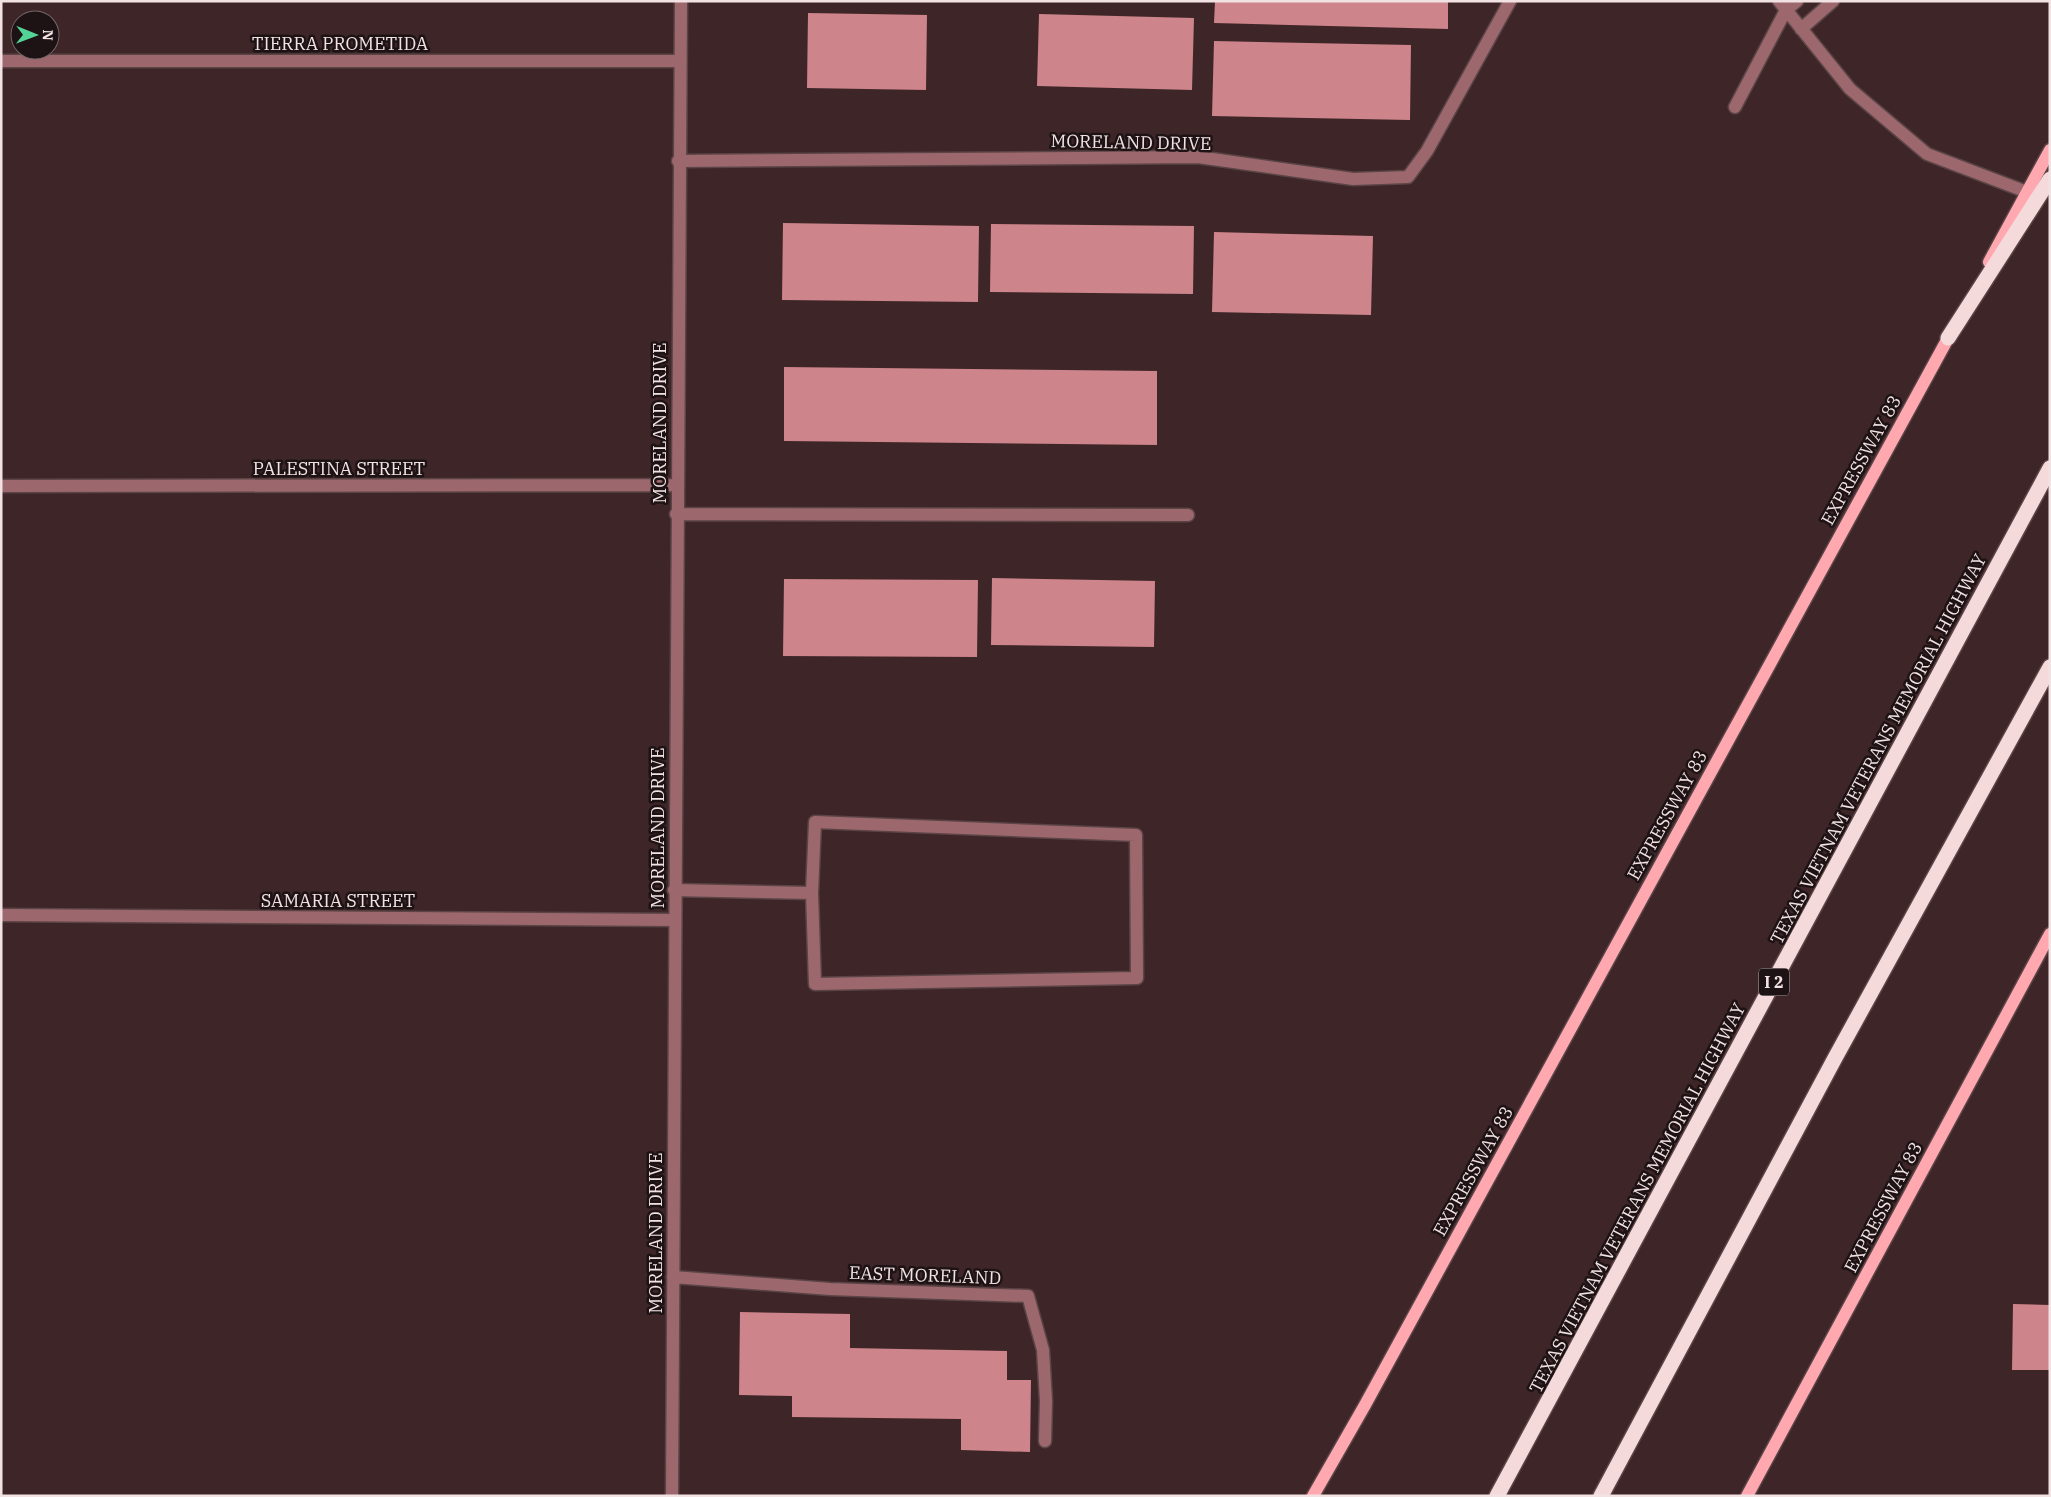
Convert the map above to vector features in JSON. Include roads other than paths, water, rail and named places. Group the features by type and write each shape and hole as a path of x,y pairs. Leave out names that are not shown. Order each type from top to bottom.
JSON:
{"highway":[{"path":"1948,338 2050,179"},
{"name":"TEXAS VIETNAM VETERANS MEMORIAL HIGHWAY","path":"1497,1496 2050,468"},
{"path":"1601,1496 1830,1067 2050,666"}],"main road":[{"name":"EXPRESSWAY 83","path":"1313,1496 1374,1388 2050,150"},
{"name":"EXPRESSWAY 83","path":"1747,1496 2050,934"}],"street":[{"name":"MORELAND DRIVE","path":"672,1496 678,161 681,1"},
{"name":"MORELAND DRIVE","path":"678,161 1198,158 1353,179 1408,177 1427,151 1510,1"},
{"path":"1735,107 1783,6 1798,1"},
{"path":"1801,29 1833,1"},
{"path":"1783,6 1850,89 1927,154 2027,192"},
{"name":"TIERRA PROMETIDA","path":"1,60 679,61"},
{"name":"PALESTINA STREET","path":"1,486 677,485"},
{"path":"676,514 1188,515"},
{"path":"815,822 1136,835 1137,978 816,984 812,893 815,822"},
{"path":"674,890 812,893"},
{"name":"SAMARIA STREET","path":"1,915 674,920"},
{"name":"EAST MORELAND","path":"672,1278 830,1289 1028,1296 1043,1350 1046,1401 1045,1441"}]}
